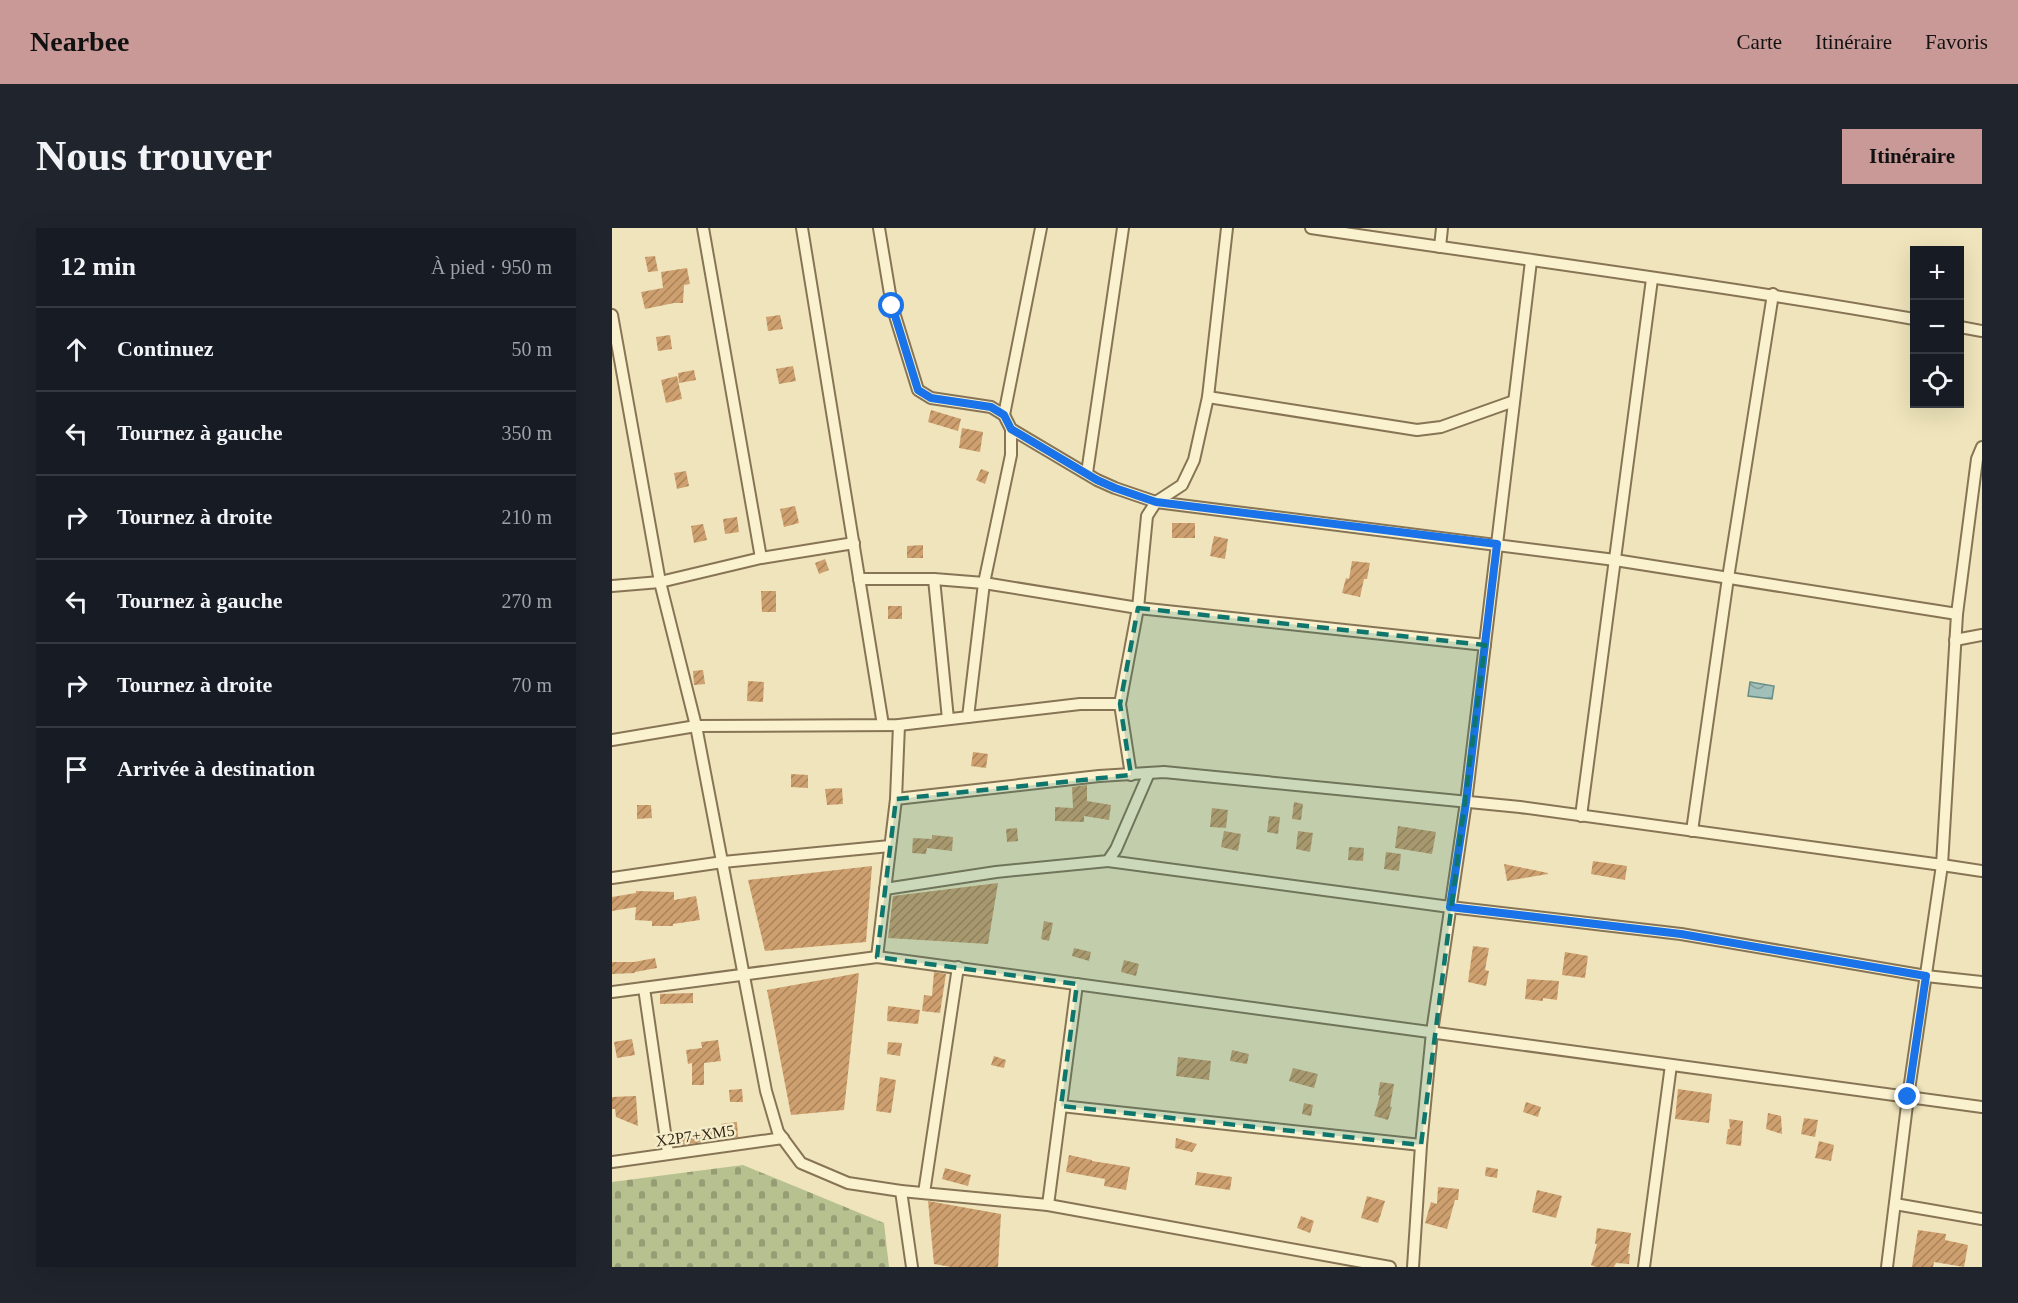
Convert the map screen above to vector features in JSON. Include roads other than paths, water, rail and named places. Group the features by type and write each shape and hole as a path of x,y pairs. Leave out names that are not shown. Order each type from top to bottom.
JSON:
{"street":[{"path":"703,228 761,558"},
{"path":"802,228 883,725"},
{"path":"879,228 892,306 918,390 931,398 991,407 1004,415 1011,429 1011,455 984,583 968,717"},
{"path":"1004,415 1041,228"},
{"path":"1087,473 1123,228"},
{"path":"1131,775 1120,704 1138,608 1147,516 1156,502 1182,485 1194,460 1208,397 1227,228"},
{"path":"1311,228 1652,279 1773,294 1910,318"},
{"path":"1440,247 1442,228"},
{"path":"1413,1267 1421,1145 1432,1032 1466,802 1531,261"},
{"path":"1581,816 1652,279"},
{"path":"1692,831 1728,578 1773,294"},
{"path":"612,315 615,347 660,582 696,726 766,1091 778,1132 801,1163 848,1183 901,1191 1047,1205 1390,1267"},
{"path":"1964,328 1982,331"},
{"path":"1208,397 1417,430 1441,427 1514,401"},
{"path":"1011,429 1115,488 1156,502 1615,560 1957,614"},
{"path":"1887,1267 1908,1097 1942,865 1957,614 1977,459 1982,447"},
{"path":"612,586 660,582 761,558 854,543"},
{"path":"859,579 934,579 984,583 1138,608 1485,645"},
{"path":"934,579 948,719"},
{"path":"1955,640 1982,635"},
{"path":"612,740 696,726 899,725 1080,704 1120,704"},
{"path":"878,957 896,800 899,725"},
{"path":"896,800 1099,776 1164,772 1466,802 1982,871"},
{"path":"1108,861 1116,849 1149,773"},
{"path":"612,878 723,862 890,846"},
{"path":"885,889 996,872 1108,861 1450,907 1681,934 1926,976 1982,982"},
{"path":"612,992 878,957 1982,1107"},
{"path":"924,1193 958,968"},
{"path":"1047,1205 1077,984"},
{"path":"644,988 668,1153"},
{"path":"1644,1267 1671,1065"},
{"path":"1061,1106 1421,1145"},
{"name":"X2P7+XM5","path":"612,1162 783,1138"},
{"path":"901,1191 912,1267"},
{"path":"1895,1204 1982,1219"}],"water":[{"path":"1750,682 1774,686 1772,699 1748,696"}]}
